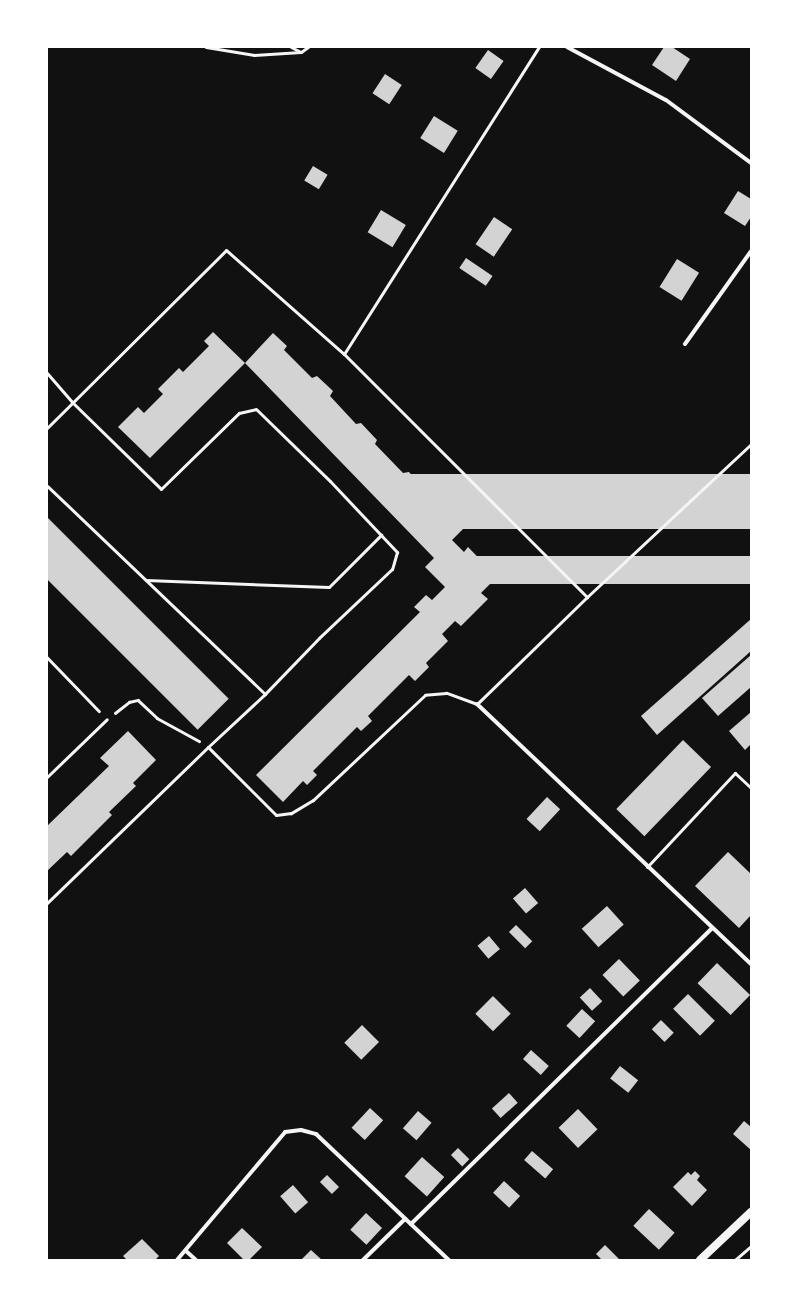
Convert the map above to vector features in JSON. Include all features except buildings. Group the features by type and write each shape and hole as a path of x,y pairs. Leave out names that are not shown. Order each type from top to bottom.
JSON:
{"main road":[{"path":"700,1260 751,1212"}],"street":[{"path":"567,47 666,100 751,163"},
{"path":"685,344 751,251"},
{"path":"477,704 569,788 647,867 751,964"},
{"path":"411,1224 712,928"},
{"path":"177,1260 285,1132 301,1130 316,1134 448,1260"},
{"path":"363,1260 406,1219"},
{"path":"186,1251 196,1260"}],"lane":[{"path":"206,47 254,55 301,52 308,47"},
{"path":"291,47 301,52"},
{"path":"344,354 539,47"},
{"path":"47,428 226,250 344,354 587,597"},
{"path":"47,373 72,402 161,489 239,413 256,409 330,481 397,552 392,569 319,638 264,694 47,903"},
{"path":"208,747 276,815 291,813 313,800 425,695 446,693 477,704 587,597 751,444"},
{"path":"47,486 264,694"},
{"path":"146,580 329,588 382,535"},
{"path":"47,778 107,719"},
{"path":"647,867 735,773 751,788"}],"path":[{"path":"47,657 107,719 129,702 138,700 157,718 208,747"},
{"path":"735,1260 751,1246"}]}
